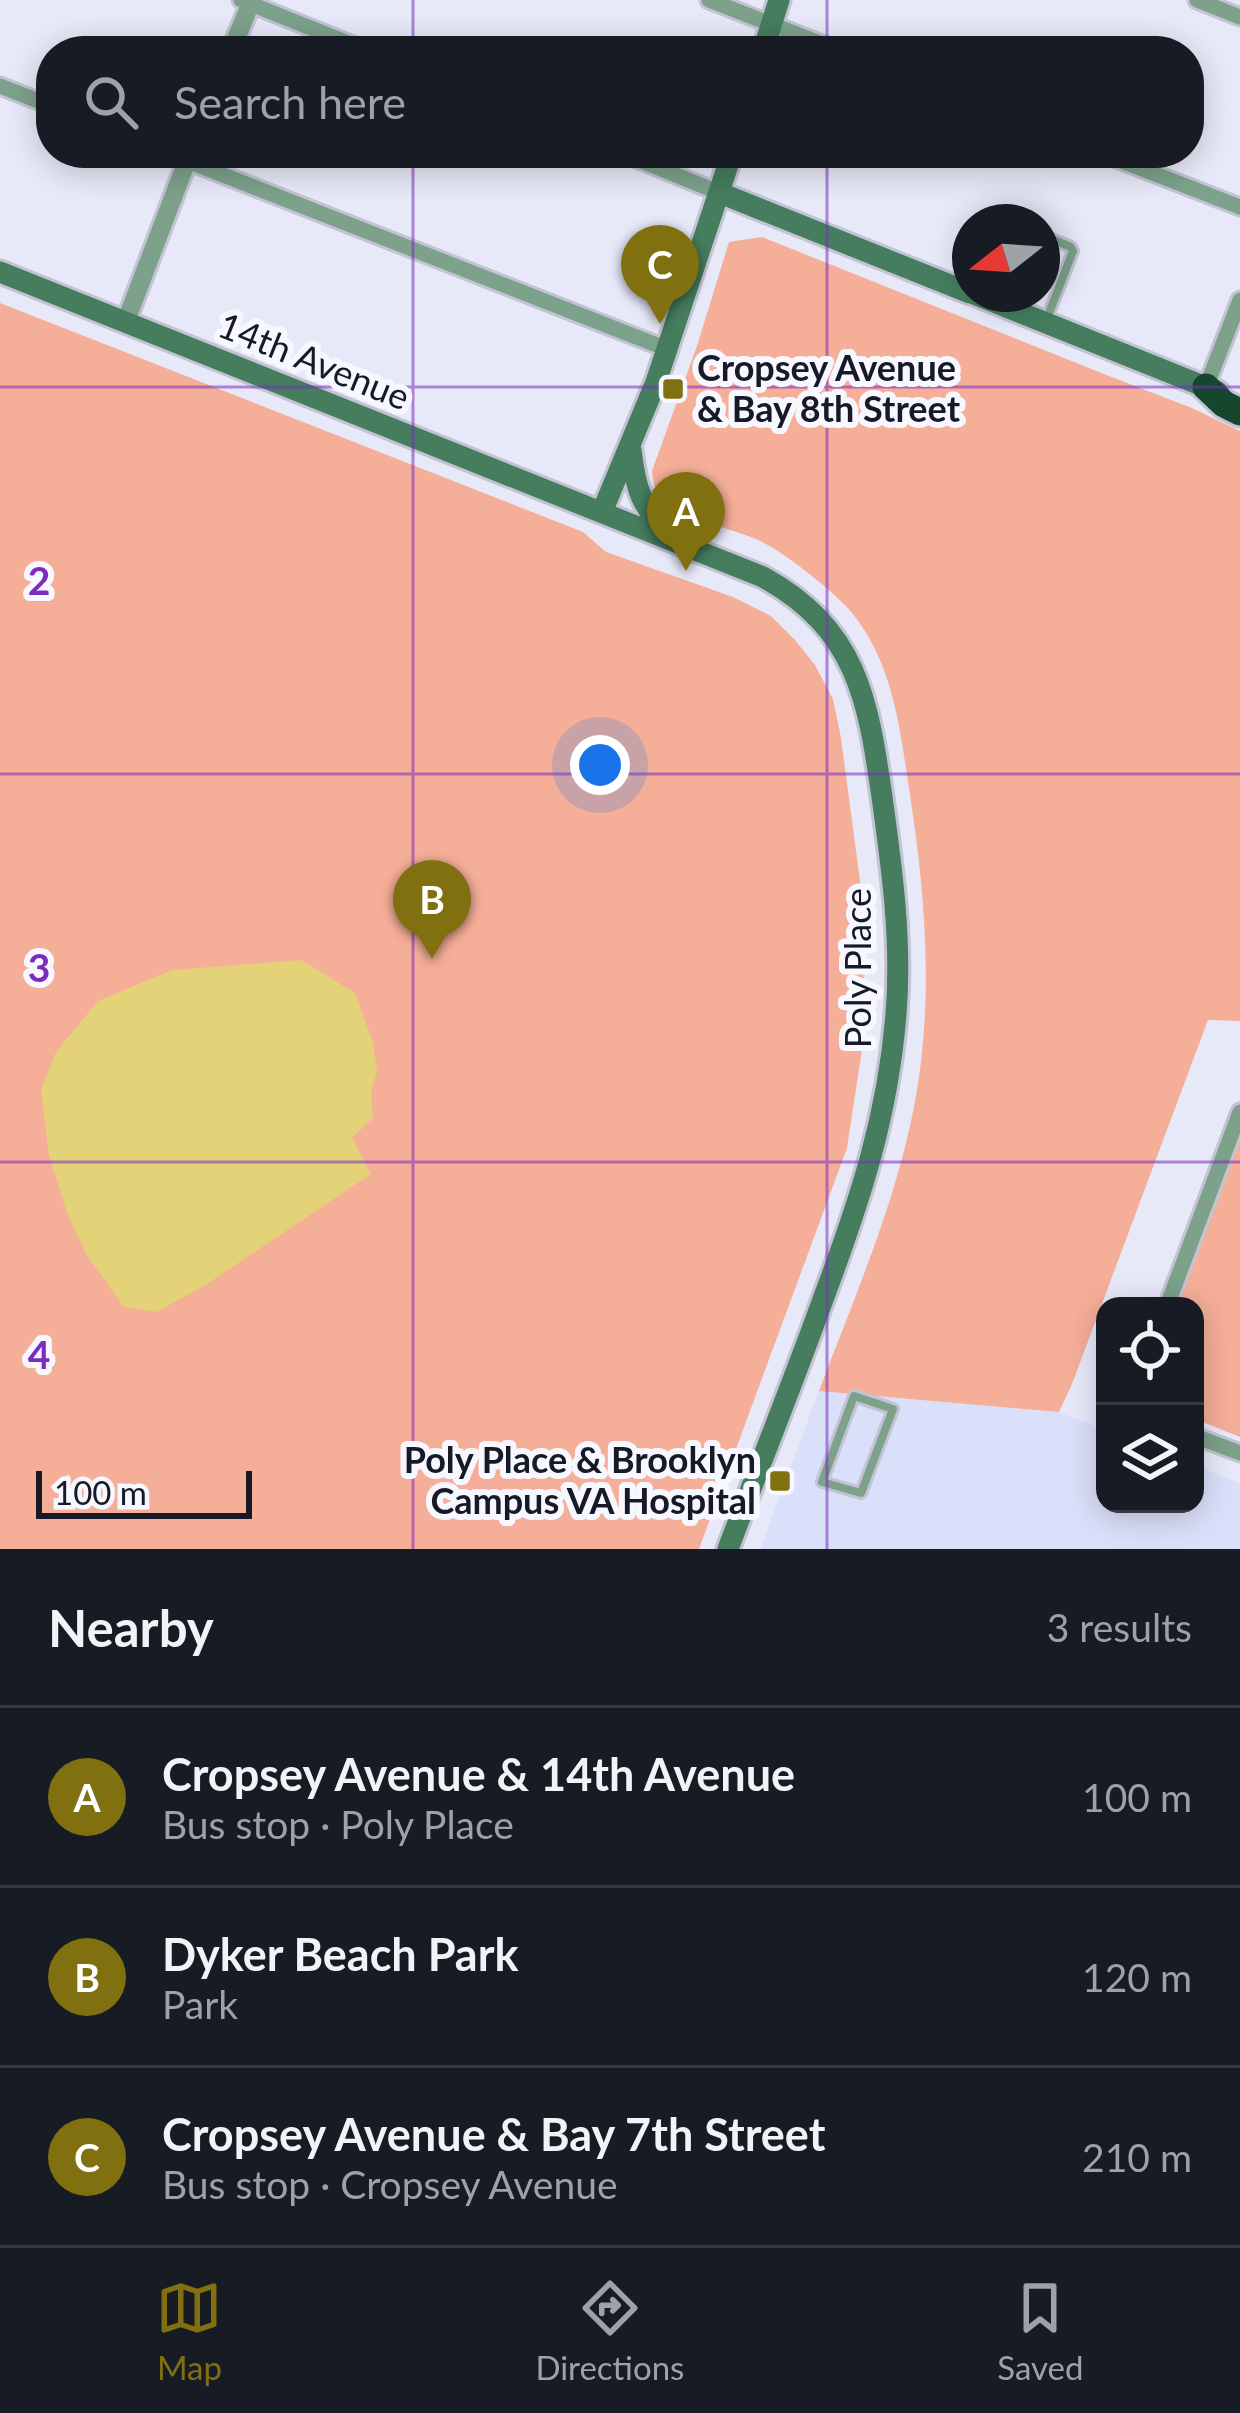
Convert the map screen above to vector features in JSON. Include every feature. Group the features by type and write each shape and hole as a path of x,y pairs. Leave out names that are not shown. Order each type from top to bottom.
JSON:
{"highway":[{"path":"1206,387 1240,412"}],"main road":[{"path":"767,36 779,0"},
{"path":"602,512 668,349 728,168"},
{"path":"720,193 952,282"},
{"name":"14th Avenue","path":"0,272 602,512"},
{"path":"1022,312 1240,400"},
{"path":"631,444 634,480 642,503 674,541"},
{"name":"Poly Place","path":"602,512 789,591 820,618 845,655 867,704 874,738 898,978 881,1124 800,1364 728,1549"}],"street":[{"path":"709,0 801,36"},
{"path":"1197,0 1240,17"},
{"path":"237,36 248,1 332,36"},
{"path":"0,86 36,100"},
{"path":"126,321 185,168"},
{"path":"216,168 668,349"},
{"path":"659,168 720,193"},
{"path":"1140,168 1240,207"},
{"path":"1206,387 1240,300"},
{"path":"1169,1297 1240,1112"},
{"path":"1204,1440 1240,1454"}],"lane":[{"path":"1060,242 1073,251 1060,284"},
{"path":"1045,322 1049,312"},
{"path":"854,1396 892,1409 861,1493 822,1482 854,1396"}],"shaded area":[{"path":"762,237 1240,431 1240,1021 1208,1020 1105,1297 1096,1297 1096,1320 1059,1412 819,1391 896,1180 914,1107 926,985 919,863 890,688 860,624 845,605 791,560 758,540 673,508 662,500 654,484 652,471 729,242"},
{"path":"0,303 583,532 606,552 733,597 771,616 815,665 833,699 841,738 861,888 865,1030 847,1148 699,1549 0,1549"},
{"path":"301,960 355,993 373,1043 377,1071 371,1093 373,1118 352,1138 371,1174 157,1312 124,1307 87,1256 49,1155 41,1090 56,1052 98,1001 172,970"},
{"path":"1240,1139 1240,1437 1204,1423 1204,1297 1181,1297"},
{"path":"819,1391 1059,1412 1096,1426 1096,1513 1204,1513 1204,1469 1240,1483 1240,1549 760,1549"}],"place":[{"name":"Cropsey Avenue & Bay 7th Street","path":"660,324"},
{"name":"Cropsey Avenue & Bay 8th Street","path":"673,389"},
{"name":"Cropsey Avenue & 14th Avenue","path":"686,571"},
{"name":"Dyker Beach Park","path":"432,959"},
{"name":"Poly Place & Brooklyn Campus VA Hospital","path":"780,1481"}]}
